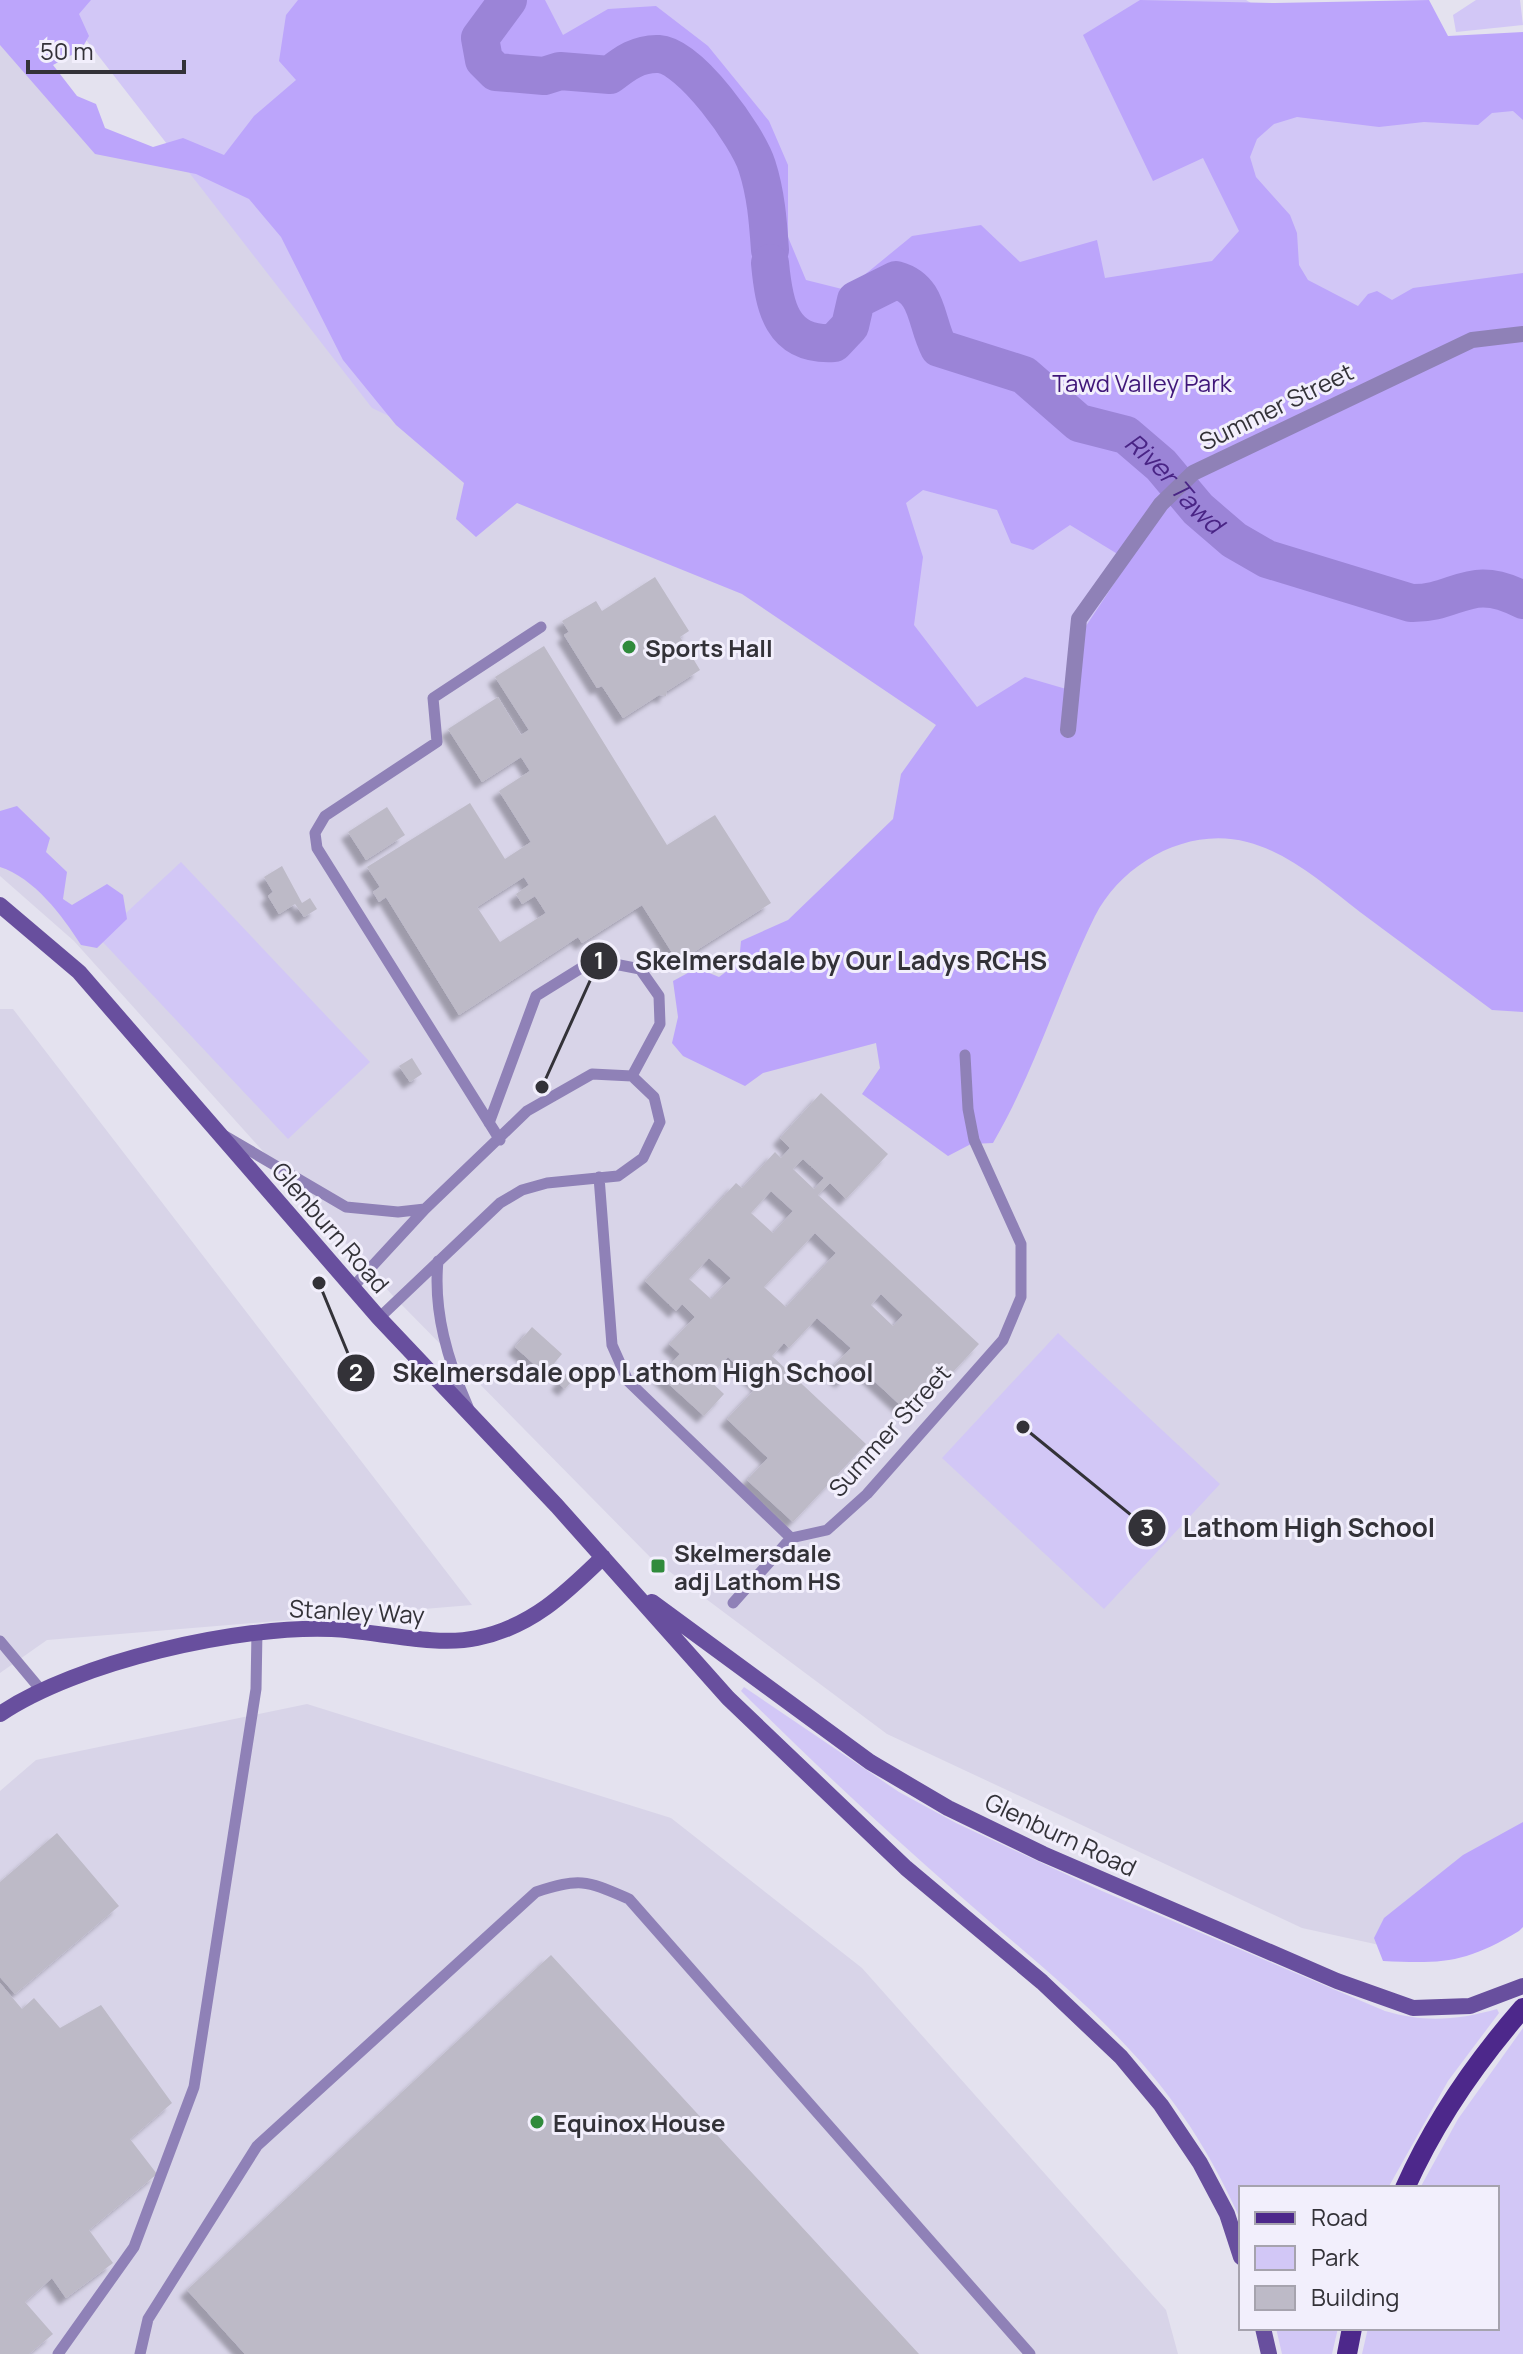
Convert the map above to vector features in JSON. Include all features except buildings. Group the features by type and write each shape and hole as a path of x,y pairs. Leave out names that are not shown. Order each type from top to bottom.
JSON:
{"main road":[{"path":"1406,2186 1448,2108 1497,2038 1523,2008"},
{"path":"1347,2354 1352,2330"}],"street":[{"name":"Summer Street","path":"1068,730 1079,619 1161,504 1193,473 1472,340 1523,334"},
{"name":"Glenburn Road","path":"0,905 79,972 352,1288 603,1557 728,1698 906,1868 1042,1982 1121,2057 1161,2105 1200,2163 1227,2214 1239,2251"},
{"name":"Stanley Way","path":"0,1714 66,1679 181,1646 257,1631 310,1628 373,1631 439,1640 476,1639 521,1624 555,1604 603,1557"},
{"name":"Glenburn Road","path":"625,1582 870,1762 948,1808 1043,1854 1337,1981 1413,2008 1470,2006 1523,1986"},
{"path":"1263,2330 1269,2354"}],"lane":[{"path":"500,1140 317,848 315,833 325,816 437,742 433,698 541,627"},
{"path":"489,1123 536,996 594,960 640,969 659,996 660,1024 632,1076"},
{"name":"Summer Street","path":"791,1538 827,1530 877,1484 1003,1340 1021,1297 1021,1244 974,1140 968,1109 965,1055"},
{"path":"352,1288 425,1209 527,1111 592,1074 632,1076 654,1097 660,1122 643,1158 618,1176 547,1183 522,1190 500,1203 379,1318"},
{"path":"214,1129 346,1207 398,1212 425,1209"},
{"path":"599,1177 612,1345 628,1381 791,1538 733,1603"},
{"path":"438,1261 435,1286 444,1337 453,1374 474,1422"},
{"path":"58,2354 134,2247 194,2087 256,1689 257,1631"},
{"path":"0,1641 41,1690"},
{"path":"140,2354 148,2319 257,2146 536,1892 587,1881 629,1899 1030,2354"}],"shaded area":[{"path":"0,24 98,136 249,191 1174,774 1523,972 1523,1901 1434,1957 1302,1928 887,1734 650,1557 394,1297 74,941 0,876"},
{"path":"0,1009 13,1009 472,1605 47,1640 0,1673"},
{"path":"307,1704 671,1818 862,1968 1166,2310 1178,2354 0,2354 0,1791 36,1760"}],"green space":[{"name":"Tawd Valley Park","path":"0,0 91,0 79,14 89,36 81,50 53,65 77,96 96,104 105,128 153,147 183,138 224,155 254,116 296,80 279,61 286,15 298,0 545,0 563,35 608,9 656,6 708,46 769,121 788,165 788,237 806,280 846,290 912,236 981,225 1020,262 1097,240 1105,278 1212,261 1239,231 1203,158 1153,181 1083,35 1140,0 1275,3 1429,0 1448,36 1523,32 1523,120 1513,111 1492,113 1478,125 1424,122 1379,127 1297,117 1274,124 1257,139 1250,157 1256,177 1290,215 1297,233 1299,265 1308,280 1358,306 1368,294 1377,291 1392,300 1413,288 1523,273 1523,1012 1492,1010 1293,862 1247,842 1225,838 1202,839 1180,844 1139,865 1107,897 1082,944 1021,1088 993,1143 971,1144 948,1156 862,1094 880,1068 876,1043 763,1073 745,1086 683,1056 672,1043 678,1017 673,981 697,968 719,977 739,962 741,941 788,920 893,819 901,774 936,725 742,594 517,503 476,537 456,519 464,483 396,425 343,360 281,237 249,199 196,174 95,154 0,45","holes":["923,490 997,510 1011,543 1033,550 1070,525 1129,561 1084,629 1073,691 1025,677 977,707 914,625 923,557 906,503"]},
{"name":"Tawd Valley Park","path":"44,0 1246,0 1422,107 1523,44 1523,972 1428,909 991,738 749,586 372,408 80,32"},
{"path":"1476,0 1520,0 1523,25 1456,32 1453,15"},
{"path":"17,806 50,838 46,852 67,872 63,899 72,905 107,884 123,895 127,919 97,948 81,945 56,910 36,889 0,867 0,811"},
{"path":"181,862 370,1062 288,1139 99,938"},
{"path":"1058,1333 1220,1484 1104,1609 942,1458"},
{"path":"744,1687 899,1792 956,1823 1102,1891 1385,2011 1428,2019 1469,2016 1497,2009 1499,2013 1448,2081 1389,2186 1239,2186 1239,2217 1214,2166 1185,2119 1154,2077 1120,2040 1084,2004 848,1794 741,1691"},
{"path":"1523,1822 1523,1927 1519,1931 1484,1950 1454,1959 1383,1961 1374,1938 1384,1918 1463,1855"},
{"path":"1523,2028 1523,2354 1362,2354 1368,2330 1499,2330 1499,2186 1421,2186 1458,2119"},
{"path":"1276,2330 1338,2330 1332,2354 1282,2354"}],"waterway":[{"name":"River Tawd","path":"508,0 480,38 484,60 496,72 544,76 560,71 610,75 633,60 659,54 672,58 686,68 730,118 751,153 765,197 770,250"},
{"name":"River Tawd","path":"770,263 774,294 784,320 802,338 816,342 834,343 850,326 856,300 896,280 907,284 925,307 939,348 1024,375 1079,423 1126,435 1161,465 1198,509 1234,540 1267,559 1411,603 1441,599 1476,589 1505,592 1523,600"}],"place":[{"name":"Sports Hall","path":"629,647"},
{"name":"Skelmersdale by Our Ladys RCHS","path":"542,1087"},
{"name":"Skelmersdale opp Lathom High School","path":"319,1283"},
{"name":"Lathom High School","path":"1023,1427"},
{"name":"Skelmersdale adj Lathom HS","path":"658,1566"},
{"name":"Equinox House","path":"537,2122"}]}
